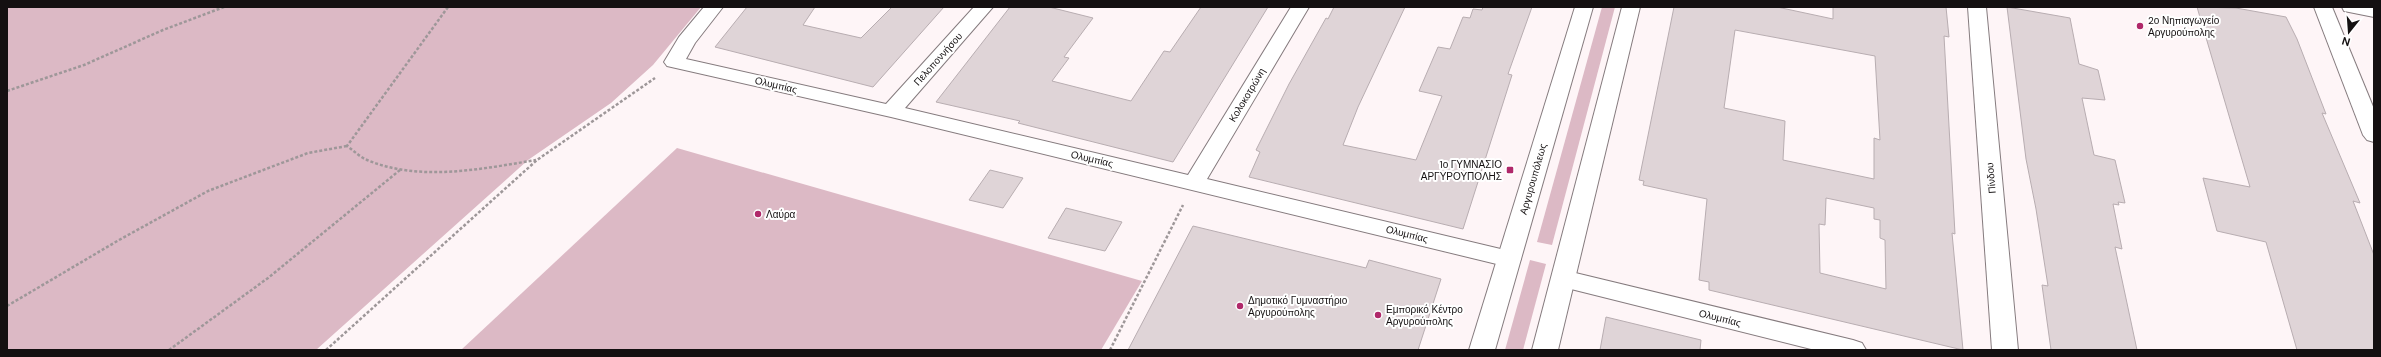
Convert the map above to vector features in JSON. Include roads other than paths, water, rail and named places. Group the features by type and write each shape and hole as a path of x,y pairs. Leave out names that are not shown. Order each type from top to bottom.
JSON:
{"street":[{"name":"Ολυμπίας","path":"714,7 686,41 674,62 891,111 1509,259"},
{"name":"Πελοποννήσου","path":"891,111 984,7"},
{"name":"Κολοκοτρώνη","path":"1194,183 1300,7"},
{"name":"Αργυρουπόλεως","path":"1482,350 1584,7"},
{"path":"1545,350 1631,7"},
{"name":"Πίνδου","path":"1976,7 2005,350"},
{"path":"2323,7 2374,135"},
{"path":"2351,7 2374,11"},
{"name":"Ολυμπίας","path":"1563,279 1853,350"}],"place":[{"name":"2ο Νηπιαγωγείο Αργυρούπολης","path":"2140,26"},
{"name":"1ο ΓΥΜΝΑΣΙΟ ΑΡΓΥΡΟΥΠΟΛΗΣ","path":"1510,170"},
{"name":"Λαύρα","path":"758,214"},
{"name":"Δημοτικό Γυμναστήριο Αργυρούπολης","path":"1240,306"},
{"name":"Εμπορικό Κέντρο Αργυρούπολης","path":"1378,315"}]}
